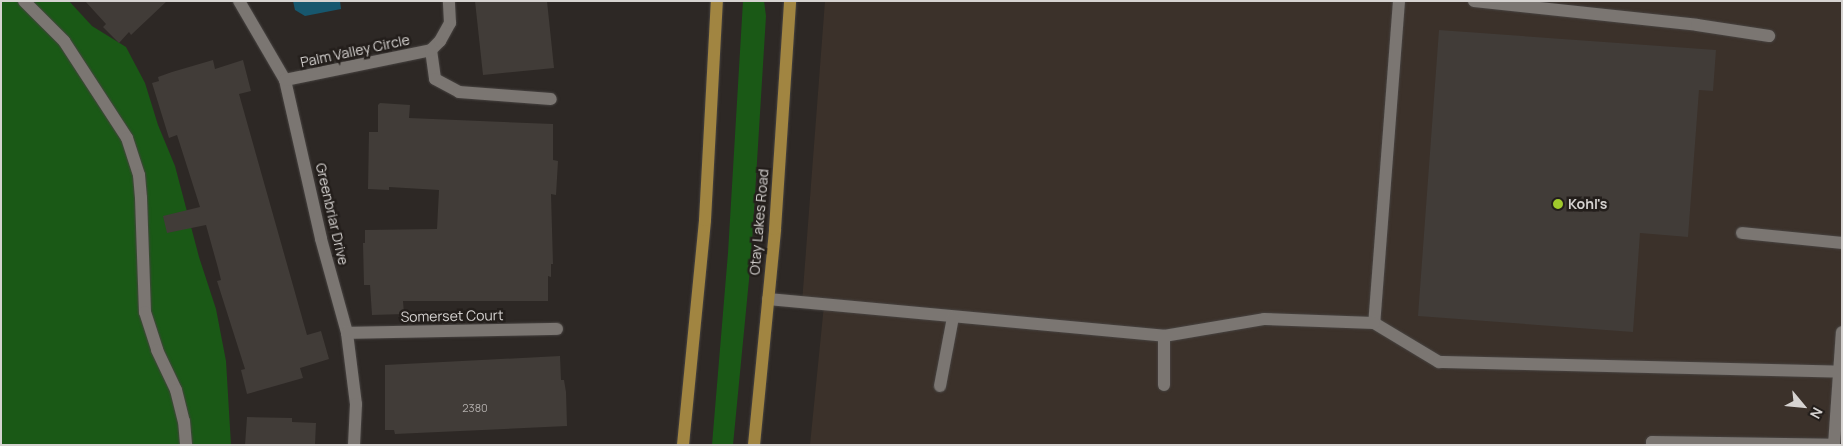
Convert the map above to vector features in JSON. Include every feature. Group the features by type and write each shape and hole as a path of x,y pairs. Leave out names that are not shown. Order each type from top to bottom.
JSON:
{"main road":[{"path":"683,445 705,220 717,1"},
{"name":"Otay Lakes Road","path":"754,445 768,300 790,1"}],"street":[{"path":"24,1 64,41 127,138 139,175 145,312 157,350 176,390 184,421 186,445"},
{"name":"Greenbriar Drive","path":"239,1 285,80 321,239 347,333 356,404 354,445"},
{"name":"Palm Valley Circle","path":"285,80 431,50 440,41 450,23 449,1"},
{"path":"1374,322 1399,1"},
{"path":"1474,1 1696,25 1769,36"},
{"name":"Palm Valley Circle","path":"431,50 435,79 459,92 551,99"},
{"path":"1742,232 1842,243"},
{"path":"768,300 1164,336 1264,318 1374,322 1439,362 1837,372"},
{"path":"940,386 952,316"},
{"name":"Somerset Court","path":"347,333 557,329"},
{"path":"1652,445 1652,442 1834,445 1837,372 1842,332"},
{"path":"1164,336 1164,385"}],"shaded area":[{"path":"825,1 1842,1 1842,445 810,445 824,305 802,303"}],"green space":[{"path":"1,1 69,1 92,26 126,47 145,83 158,125 175,166 199,257 216,309 226,361 231,445 1,445"},
{"path":"743,1 764,1 766,16 751,259 733,445 712,445 728,253"}],"water":[{"path":"293,1 340,1 341,9 305,16 295,10"}],"building":[{"path":"85,1 167,1 131,35 129,32 119,43 103,27 106,24"},
{"path":"475,1 547,1 554,68 483,75"},
{"name":"Kohl's","path":"1439,30 1716,50 1713,91 1699,90 1688,237 1640,233 1633,332 1418,316"},
{"path":"213,60 215,69 243,60 251,91 239,94 307,335 321,331 329,359 300,368 303,378 247,394 241,370 245,369 217,281 221,280 206,225 167,233 163,216 200,207 177,135 169,138 152,83 159,81 158,77"},
{"path":"380,103 410,105 409,118 553,124 553,160 558,161 556,195 551,194 553,264 551,264 551,277 548,276 548,301 403,301 404,314 372,315 370,285 364,285 363,243 365,243 365,230 437,229 439,190 389,187 389,190 368,189 369,132 378,132 378,105"},
{"path":"560,356 561,380 564,380 566,392 567,426 395,434 394,430 385,430 385,365"},
{"path":"247,417 292,418 292,422 316,423 315,445 245,445"}],"place":[{"name":"Kohl's","path":"1558,204"}]}
